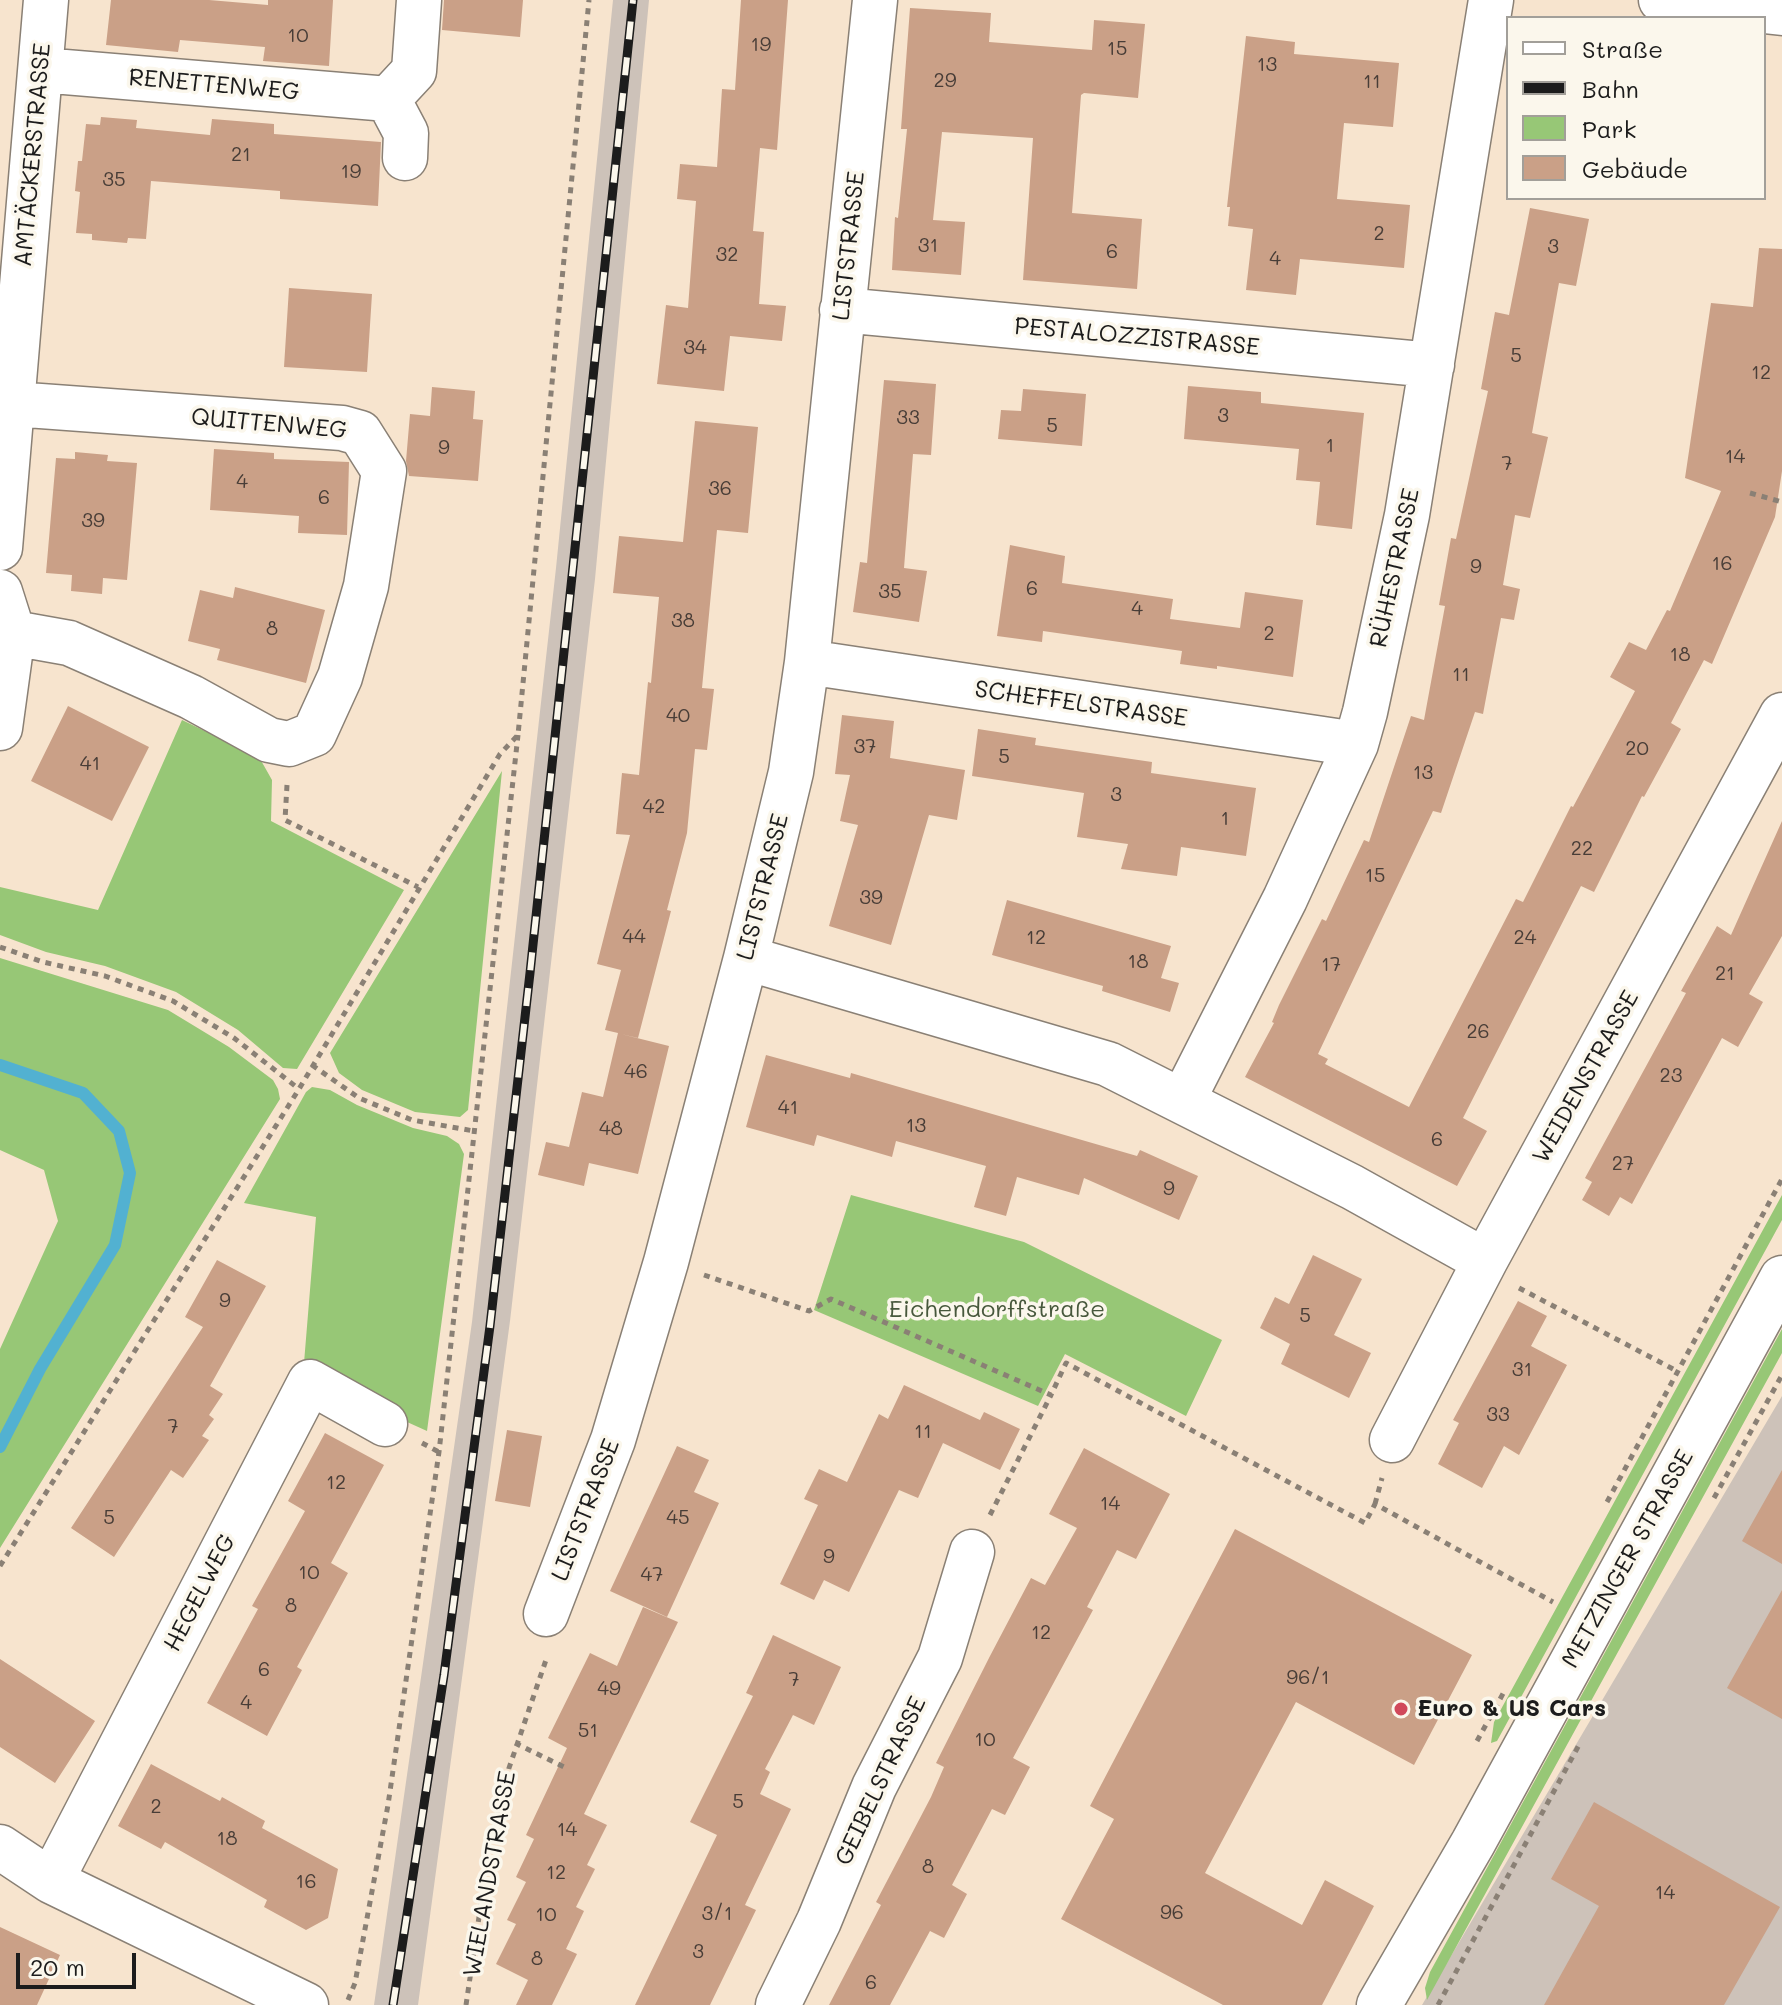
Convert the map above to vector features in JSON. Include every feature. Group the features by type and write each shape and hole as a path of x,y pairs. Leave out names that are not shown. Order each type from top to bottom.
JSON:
{"street":[{"name":"AMTÄCKERSTRASSE","path":"0,548 13,404 13,215 41,70 46,0"},
{"path":"405,158 406,133 388,99 414,71 419,0"},
{"name":"LISTSTRASSE","path":"546,1614 613,1440 666,1262 791,772 807,662 875,0"},
{"name":"RÜHESTRASSE","path":"1183,1100 1285,899 1356,744 1407,515 1491,0"},
{"path":"1661,0 1782,13"},
{"name":"RENETTENWEG","path":"41,70 388,99"},
{"name":"PESTALOZZISTRASSE","path":"842,310 1432,365"},
{"name":"QUITTENWEG","path":"13,404 342,428 360,433 384,471 366,586 340,677 314,734 289,744"},
{"path":"0,728 6,612 191,697 269,740 289,744"},
{"name":"SCHEFFELSTRASSE","path":"807,662 1356,744"},
{"name":"WEIDENSTRASSE","path":"1392,1440 1485,1261 1782,715"},
{"path":"746,958 1108,1064 1352,1187 1485,1261"},
{"name":"METZINGER STRASSE","path":"1379,2005 1473,1843 1782,1278"},
{"name":"HEGELWEG","path":"51,1881 310,1382 385,1424"},
{"name":"GEIBELSTRASSE","path":"778,2005 819,1921 874,1787 940,1658 972,1552"},
{"path":"0,1847 51,1881 306,2005"}],"path":[{"path":"346,2005 355,1983 388,1805 439,1452 518,735 589,0"},
{"path":"1750,493 1782,502"},
{"path":"0,1566 299,1089 500,754 518,735"},
{"path":"289,744 285,820 418,887"},
{"path":"0,947 43,962 105,976 173,1001 234,1038 299,1089"},
{"path":"312,1065 359,1098 412,1120 474,1131"},
{"path":"1485,1261 1503,1280 1677,1371"},
{"path":"666,1262 809,1311 831,1299 1051,1395"},
{"path":"972,1552 1066,1363 1365,1523 1375,1504 1553,1602"},
{"path":"1714,1499 1782,1375"},
{"path":"546,1614 550,1650 515,1743 564,1767"},
{"path":"1438,2005 1586,1731"},
{"name":"WIELANDSTRASSE","path":"466,2005 487,1863 515,1743"}],"shaded area":[{"path":"613,0 649,0 595,579 510,1321 418,2005 374,2005 472,1322 556,568"},
{"path":"1782,1396 1782,2005 1422,2005"}],"green space":[{"path":"182,720 259,757 272,780 271,821 404,890 297,1069 283,1068 238,1030 176,992 105,966 46,952 0,935 0,887 98,910"},
{"path":"502,771 468,1110 460,1117 415,1112 362,1090 339,1073 330,1053"},
{"path":"0,958 168,1010 229,1047 273,1080 280,1099 0,1548 0,1349 58,1221 44,1170 0,1150"},
{"path":"312,1087 330,1090 413,1128 447,1136 459,1144 464,1154 427,1431 303,1375 316,1217 244,1203 306,1092"},
{"name":"Eichendorffstraße","path":"851,1195 1024,1242 1222,1340 1186,1416 1065,1354 1038,1406 814,1310"},
{"path":"1782,1195 1782,1220 1497,1741 1491,1743 1494,1722"},
{"path":"1782,1329 1782,1353 1427,2000 1425,1988 1430,1972"}],"building":[{"path":"111,0 209,0 268,5 268,0 333,0 329,66 263,61 265,47 180,40 178,52 106,45"},
{"path":"444,0 523,0 520,37 442,30"},
{"path":"741,0 788,0 777,150 760,148 753,231 764,232 759,304 786,306 782,341 730,336 724,391 657,384 666,305 688,308 696,201 677,199 680,164 717,167 722,89 735,90"},
{"path":"910,8 991,13 989,42 1092,50 1094,20 1145,24 1138,98 1081,95 1072,213 1142,219 1137,289 1023,280 1033,138 942,132 933,220 965,222 961,275 892,270 895,217 898,218 907,129 901,129"},
{"path":"1246,36 1295,42 1294,54 1399,63 1393,127 1344,123 1337,199 1410,205 1404,268 1300,259 1296,295 1246,290 1253,229 1228,226 1230,207 1227,207"},
{"path":"101,117 137,120 136,128 210,135 212,119 274,124 274,134 381,142 378,206 280,199 280,191 151,181 146,239 128,238 127,243 92,240 92,234 76,233 80,192 75,191 86,124 100,125"},
{"path":"1530,208 1589,219 1576,286 1559,283 1532,433 1548,437 1530,518 1515,515 1503,585 1520,589 1514,620 1501,618 1483,714 1475,712 1441,813 1433,811 1318,1054 1328,1059 1325,1064 1409,1107 1516,899 1523,902 1571,806 1635,691 1610,677 1629,642 1646,650 1667,610 1670,611 1721,491 1685,478 1711,303 1753,307 1759,248 1782,249 1782,471 1775,517 1712,664 1704,660 1671,723 1681,729 1642,796 1594,892 1581,886 1463,1118 1487,1131 1457,1186 1245,1077 1274,1023 1279,1005 1322,919 1326,921 1364,840 1369,842 1411,716 1424,720 1445,606 1439,605 1451,538 1456,539 1488,391 1481,389 1495,312 1509,315"},
{"path":"289,288 372,294 367,372 284,367"},
{"path":"884,380 936,384 931,455 913,454 904,568 927,571 919,622 853,612 860,562 867,563"},
{"path":"1188,386 1261,392 1261,403 1364,413 1352,529 1316,525 1320,482 1296,480 1299,449 1184,439"},
{"path":"432,387 475,391 473,419 483,420 478,481 409,476 406,461 410,414 430,416"},
{"path":"1023,389 1086,394 1082,446 998,439 1001,410 1021,411"},
{"path":"695,421 758,427 748,533 717,530 702,688 714,689 707,750 695,749 687,833 667,910 671,911 638,1038 621,1034 669,1046 638,1174 589,1163 584,1186 538,1175 546,1142 569,1147 582,1092 603,1097 618,1033 605,1030 621,970 597,964 630,835 616,834 622,773 639,775 659,597 613,593 619,536 683,542"},
{"path":"214,449 274,453 274,459 349,462 347,535 298,533 299,516 210,510"},
{"path":"75,452 108,455 107,461 137,463 127,580 103,578 102,594 71,591 72,575 46,573 56,458 75,459"},
{"path":"1010,545 1065,556 1062,583 1173,599 1170,619 1240,628 1245,592 1303,600 1293,677 1180,664 1182,651 1043,631 1042,642 997,636"},
{"path":"235,587 325,610 306,683 217,660 220,649 188,641 200,590 233,598"},
{"path":"68,706 149,747 112,821 31,781"},
{"path":"842,715 894,721 890,758 965,770 957,820 929,815 891,945 829,926 858,825 840,821 850,775 835,774"},
{"path":"978,729 1036,738 1035,745 1152,762 1151,773 1256,788 1246,856 1181,847 1177,876 1121,869 1128,844 1077,837 1084,793 972,776"},
{"path":"1782,821 1782,936 1749,994 1763,1002 1738,1047 1722,1038 1632,1204 1620,1197 1609,1216 1582,1200 1592,1182 1585,1178 1686,993 1681,991 1717,926 1731,935"},
{"path":"1007,900 1171,946 1161,978 1179,983 1170,1012 1102,991 1103,986 992,955"},
{"path":"766,1055 850,1078 851,1073 1137,1156 1140,1150 1198,1176 1179,1220 1084,1178 1079,1195 1017,1177 1006,1216 974,1207 986,1166 896,1141 892,1157 817,1135 814,1146 746,1127"},
{"path":"1313,1255 1362,1279 1334,1335 1371,1353 1349,1398 1281,1364 1290,1344 1260,1328 1275,1297 1289,1304"},
{"path":"217,1260 266,1286 210,1386 223,1394 209,1415 214,1419 202,1436 209,1440 183,1478 171,1470 114,1557 71,1528 203,1327 185,1317"},
{"path":"1518,1301 1547,1316 1531,1346 1567,1365 1519,1455 1504,1446 1482,1488 1438,1464 1459,1423 1453,1420"},
{"path":"904,1385 980,1420 984,1412 1020,1429 1000,1470 943,1443 918,1498 899,1490 849,1592 824,1580 814,1600 780,1584 818,1505 804,1499 819,1469 847,1482 879,1414 888,1419"},
{"path":"507,1430 542,1436 530,1507 495,1501"},
{"path":"325,1433 384,1465 331,1563 348,1573 297,1667 302,1670 267,1736 207,1703 258,1609 252,1606 305,1511 288,1501"},
{"path":"677,1446 709,1460 694,1492 719,1503 667,1617 610,1591"},
{"path":"1084,1448 1170,1494 1136,1559 1117,1550 1087,1607 1093,1610 1013,1758 1030,1767 1005,1815 992,1809 952,1885 967,1894 944,1938 930,1931 890,2005 829,2005 881,1905 876,1902 931,1797 944,1767 936,1763 990,1656 1031,1578 1045,1585 1077,1528 1049,1514"},
{"path":"1782,1470 1782,1564 1742,1541"},
{"path":"1235,1529 1472,1655 1414,1765 1296,1702 1205,1873 1302,1925 1325,1880 1374,1906 1322,2005 1223,2005 1061,1919 1114,1819 1090,1806"},
{"path":"1782,1590 1782,1719 1727,1688"},
{"path":"643,1607 678,1622 584,1814 607,1825 587,1865 595,1869 576,1907 584,1911 566,1949 577,1954 552,2005 516,2005 528,1980 496,1964 516,1924 507,1920 526,1882 516,1877 534,1839 526,1835 567,1748 548,1738 590,1653 617,1666"},
{"path":"773,1635 841,1667 814,1725 793,1715 765,1769 770,1772 760,1794 791,1809 745,1905 756,1910 710,2005 635,2005 717,1835 690,1822 753,1696 746,1693"},
{"path":"0,1659 95,1721 55,1783 0,1747"},
{"path":"151,1764 265,1821 262,1828 338,1869 328,1918 306,1930 264,1907 267,1900 165,1842 161,1849 118,1826"},
{"path":"1594,1802 1780,1907 1724,2005 1544,2005 1599,1906 1551,1879"},
{"path":"0,1927 60,1955 37,2005 0,2005"}],"waterway":[{"path":"0,1065 83,1093 119,1131 130,1173 115,1245 40,1369 0,1447"}],"railway":[{"path":"393,2005 444,1675 490,1326 633,0"}],"place":[{"name":"Euro & US Cars","path":"1401,1709"}]}
